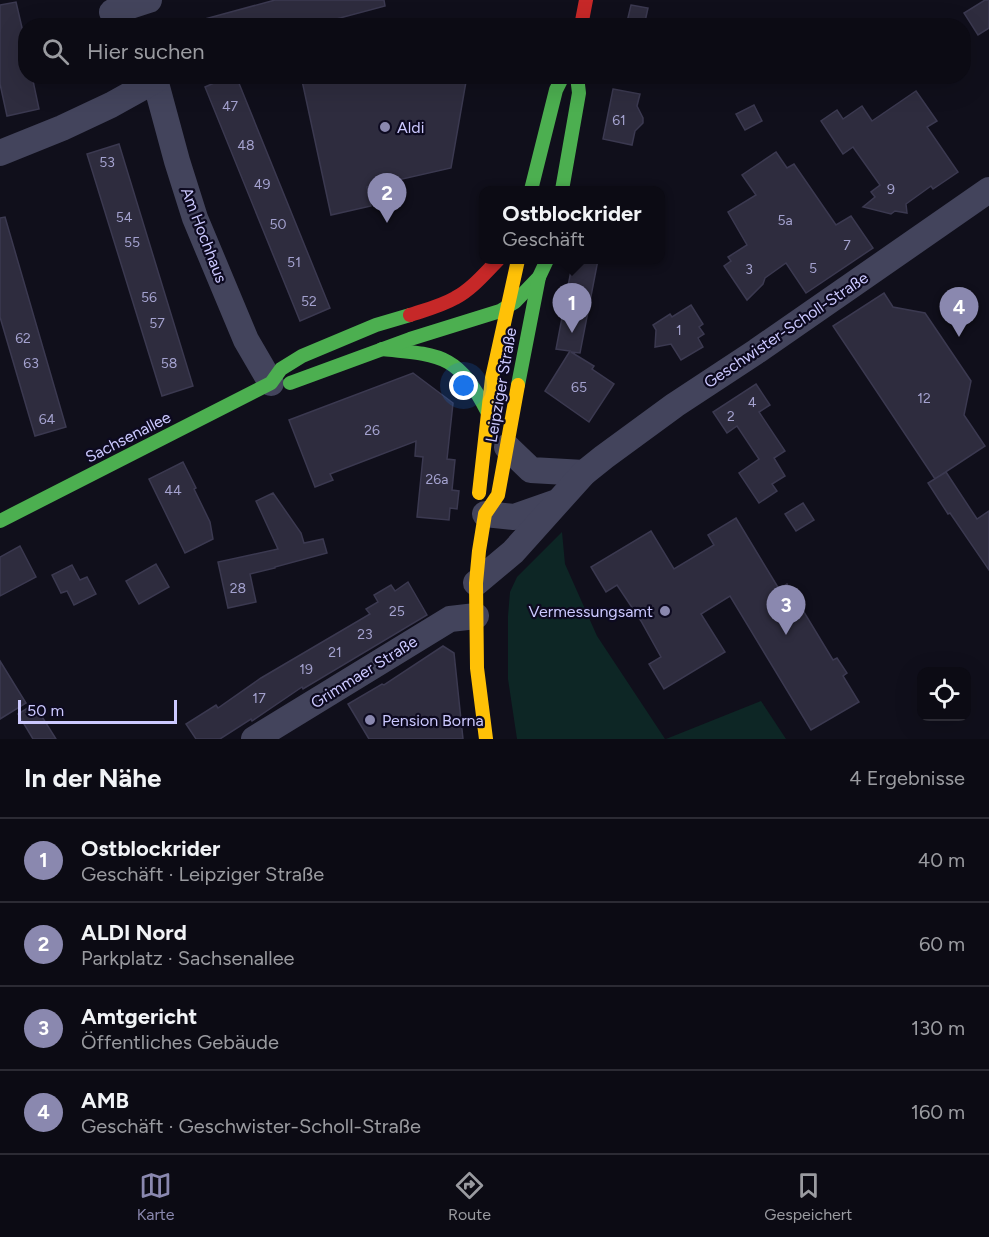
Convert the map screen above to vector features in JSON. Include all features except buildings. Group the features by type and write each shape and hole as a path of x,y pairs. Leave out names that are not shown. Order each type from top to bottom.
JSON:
{"main road":[{"path":"583,18 586,0"},
{"path":"532,186 559,84"},
{"path":"563,186 579,93 578,84"},
{"name":"Sachsenallee","path":"0,521 271,382 281,369 302,356 376,325 439,306 456,298 494,264"},
{"name":"Leipziger Straße","path":"485,514 478,492 492,378 504,312 517,264"},
{"name":"Leipziger Straße","path":"486,739 477,668 476,583 479,551 485,514 498,495 526,338 539,277 545,264"},
{"name":"Sachsenallee","path":"271,382 292,383 382,349 504,312 539,277"},
{"path":"439,306 453,303 475,304 504,312 526,338"},
{"path":"382,349 423,354 447,361 463,373 472,384 488,413"}],"street":[{"path":"113,13 149,0"},
{"name":"Am Hochhaus","path":"0,153 101,110 145,84"},
{"name":"Am Hochhaus","path":"157,84 195,218 246,339 271,382"},
{"name":"Geschwister-Scholl-Straße","path":"476,583 513,552 584,473 675,405 766,345 989,190"},
{"path":"507,447 531,470 584,473"},
{"name":"Geschwister-Scholl-Straße","path":"485,514 514,517 559,501"},
{"name":"Grimmaer Straße","path":"254,739 450,619 476,616"}],"green space":[{"path":"562,532 565,564 597,636 665,739 517,739 508,679 510,592 517,577"},
{"path":"761,701 786,739 666,739"}],"traffic: fast":[{"path":"532,186 559,84"},
{"path":"563,186 579,93 578,84"},
{"path":"290,383 410,339 500,311 515,302 539,277 545,264"},
{"path":"518,385 539,277"},
{"path":"0,521 271,383 281,369 302,356 376,325 410,315"},
{"path":"382,349 420,353 447,361 467,379 488,413"}],"traffic: slow":[{"path":"479,493 492,378 517,264"},
{"path":"486,739 477,668 476,583 485,514 498,495 518,385"}],"traffic: jam":[{"path":"583,18 586,0"},
{"path":"410,315 444,303 461,294 494,264"}],"place":[{"name":"Aldi","path":"385,127"},
{"name":"ALDI Nord","path":"387,223"},
{"name":"Ostblockrider","path":"572,333"},
{"name":"AMB","path":"959,337"},
{"name":"Vermessungsamt","path":"665,611"},
{"name":"Amtgericht","path":"786,635"},
{"name":"Pension Borna","path":"370,720"}]}
